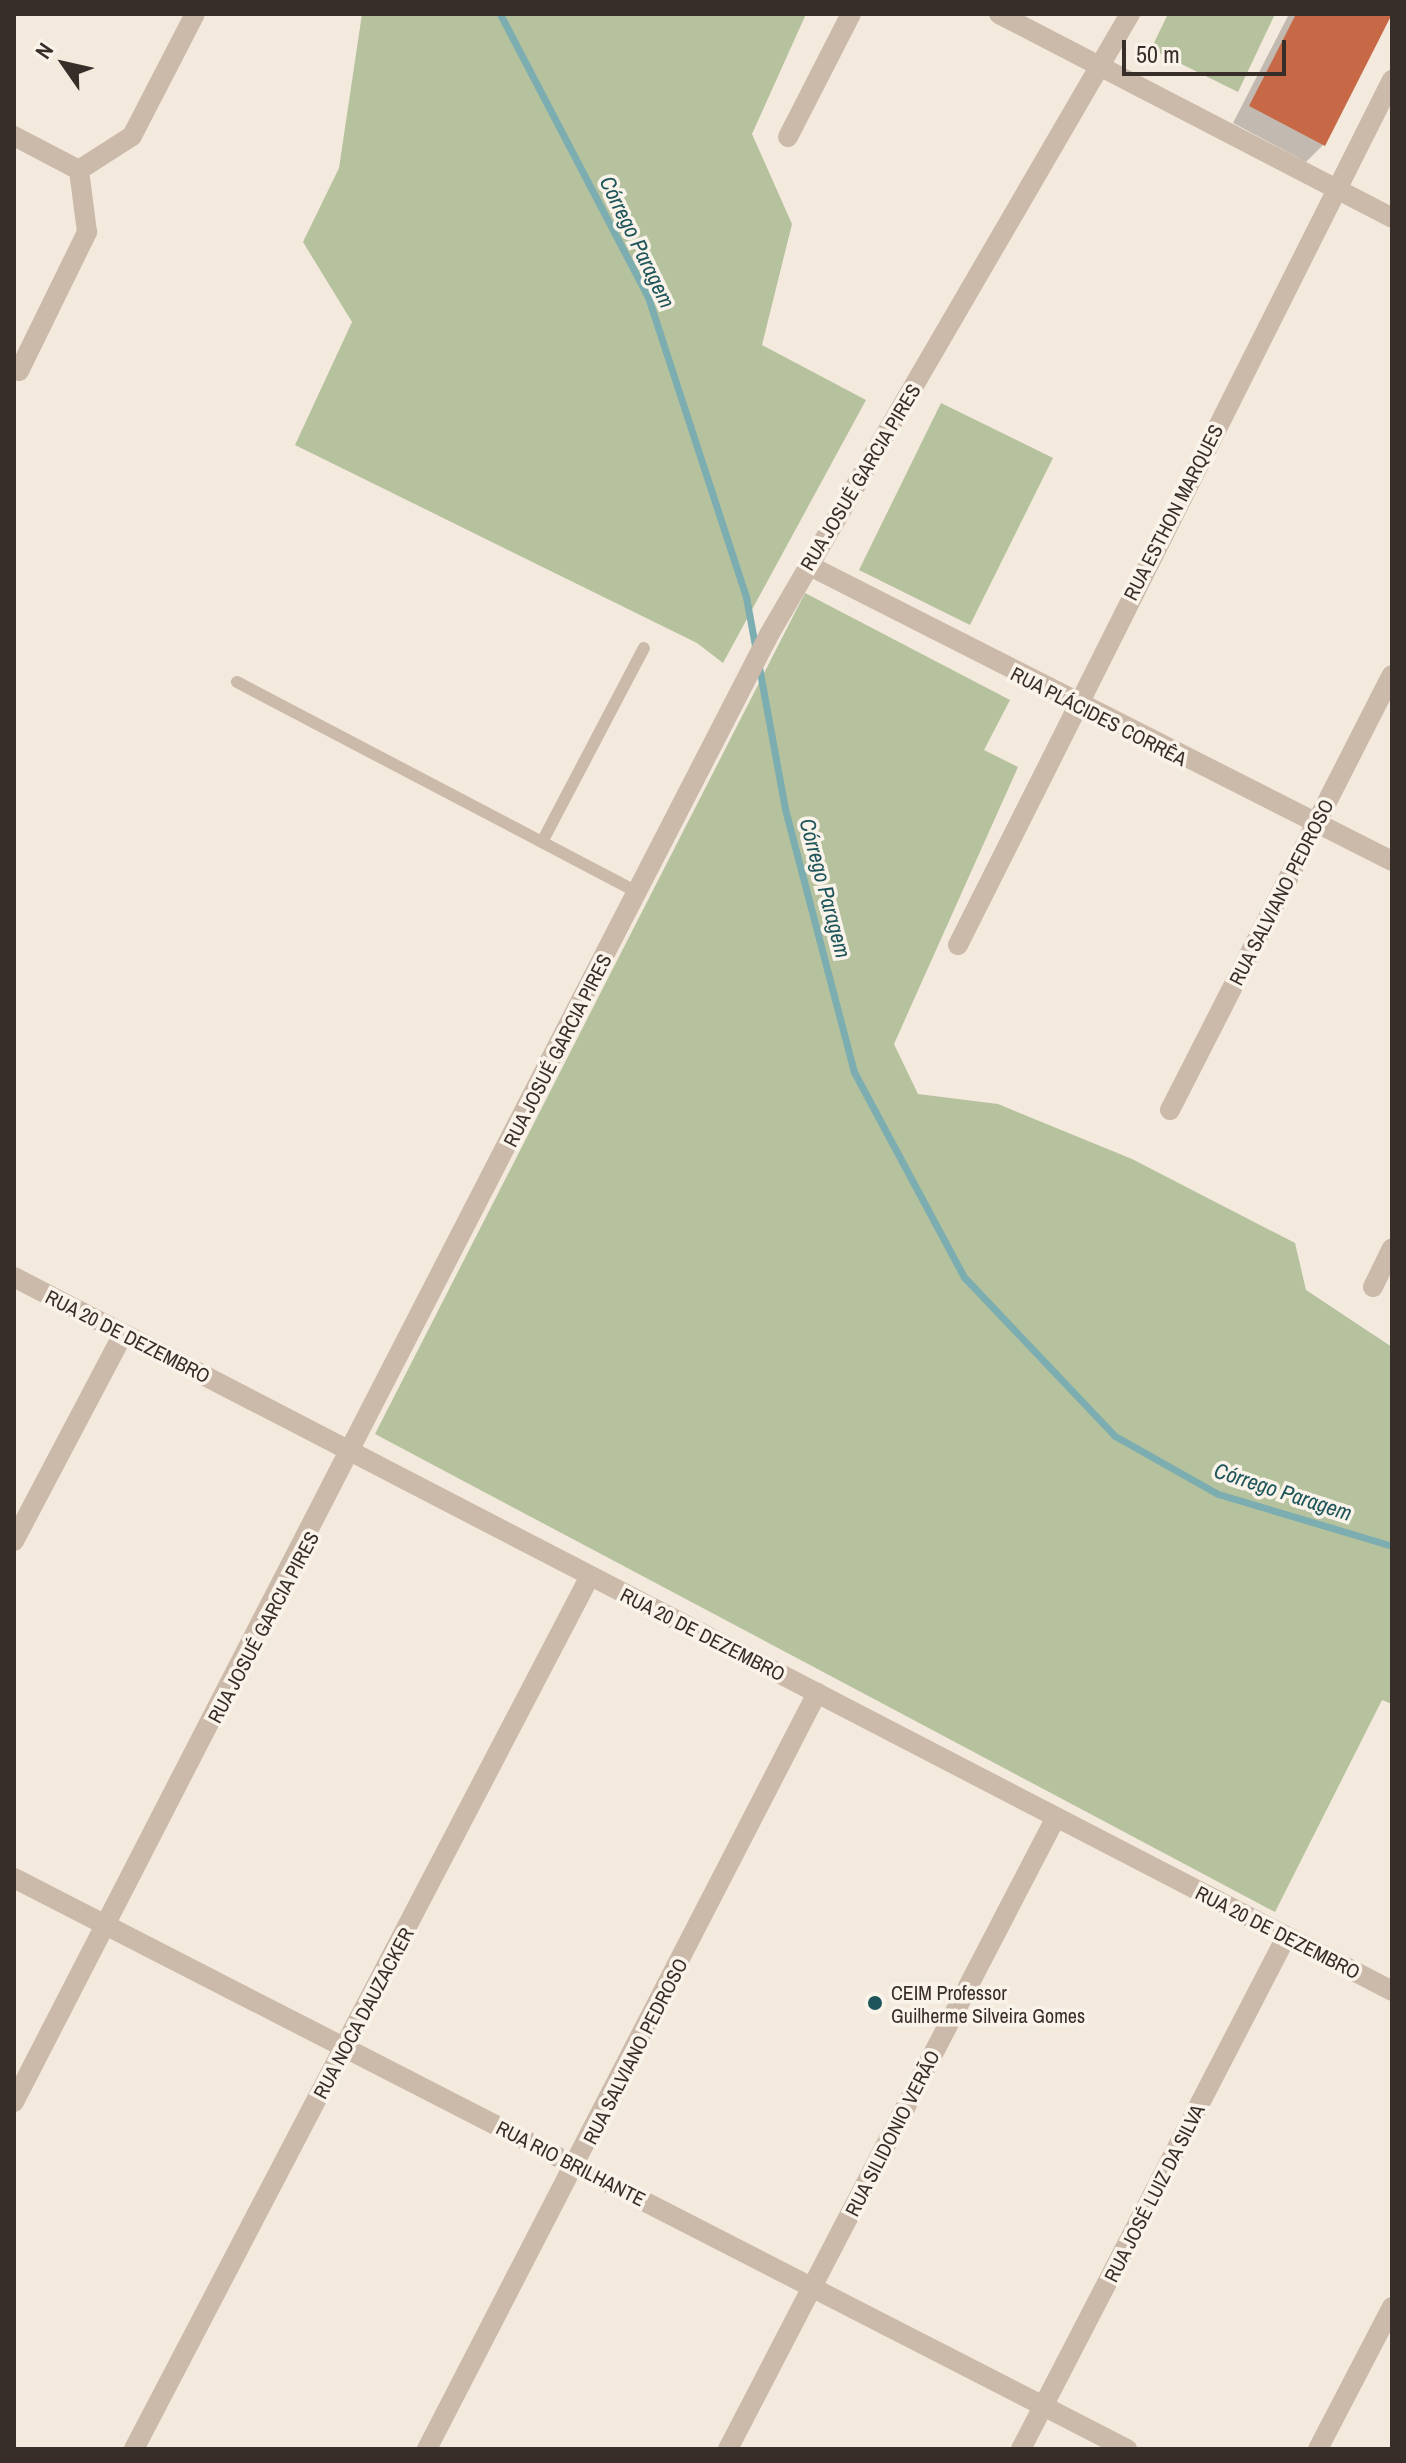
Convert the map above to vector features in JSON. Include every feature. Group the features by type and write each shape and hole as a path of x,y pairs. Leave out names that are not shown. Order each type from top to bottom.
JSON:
{"street":[{"path":"79,170 132,136 195,14"},
{"path":"788,137 851,14"},
{"path":"999,14 1101,71 1392,218"},
{"name":"RUA JOSUÉ GARCIA PIRES","path":"14,2102 354,1453 735,698 808,565 1101,71 1130,14"},
{"name":"RUA ESTHON MARQUES","path":"958,945 1392,80"},
{"path":"14,136 79,170"},
{"path":"19,371 87,232 79,170"},
{"name":"RUA PLÁCIDES CORRÊA","path":"808,565 1076,705 1392,861"},
{"name":"RUA SALVIANO PEDROSO","path":"1170,1110 1392,675"},
{"path":"1373,1287 1392,1248"},
{"name":"RUA 20 DE DEZEMBRO","path":"14,1277 1392,1991"},
{"path":"14,1541 123,1334"},
{"name":"RUA NOCA DAUZACKER","path":"134,2449 590,1576"},
{"name":"RUA SALVIANO PEDROSO","path":"427,2449 577,2166 817,1693"},
{"name":"RUA SILIDONIO VERÃO","path":"728,2449 1056,1817"},
{"name":"RUA RIO BRILHANTE","path":"14,1878 347,2046 1042,2409 1127,2449"},
{"name":"RUA JOSÉ LUIZ DA SILVA","path":"1021,2449 1286,1937"},
{"path":"1318,2449 1392,2307"}],"lane":[{"path":"542,842 644,648"},
{"path":"237,682 637,892"}],"green space":[{"path":"362,14 806,14 752,134 792,224 762,345 866,400 723,663 697,643 295,445 352,322 303,242 339,168"},
{"path":"1168,14 1275,14 1238,92 1151,49"},
{"path":"941,403 1053,458 970,625 859,570"},
{"path":"805,593 1010,700 984,750 1018,767 894,1044 918,1094 998,1104 1132,1159 1295,1243 1306,1290 1392,1347 1392,1704 1382,1700 1275,1912 375,1434"}],"building":[{"path":"1296,14 1392,14 1325,146 1249,106"}],"waterway":[{"name":"Córrego Paragem","path":"500,14 648,297 746,597 756,651"},
{"name":"Córrego Paragem","path":"759,667 785,809 854,1072 964,1277 1115,1436 1218,1494 1392,1546"}],"place":[{"name":"CEIM Professor Guilherme Silveira Gomes","path":"875,2003"}]}
